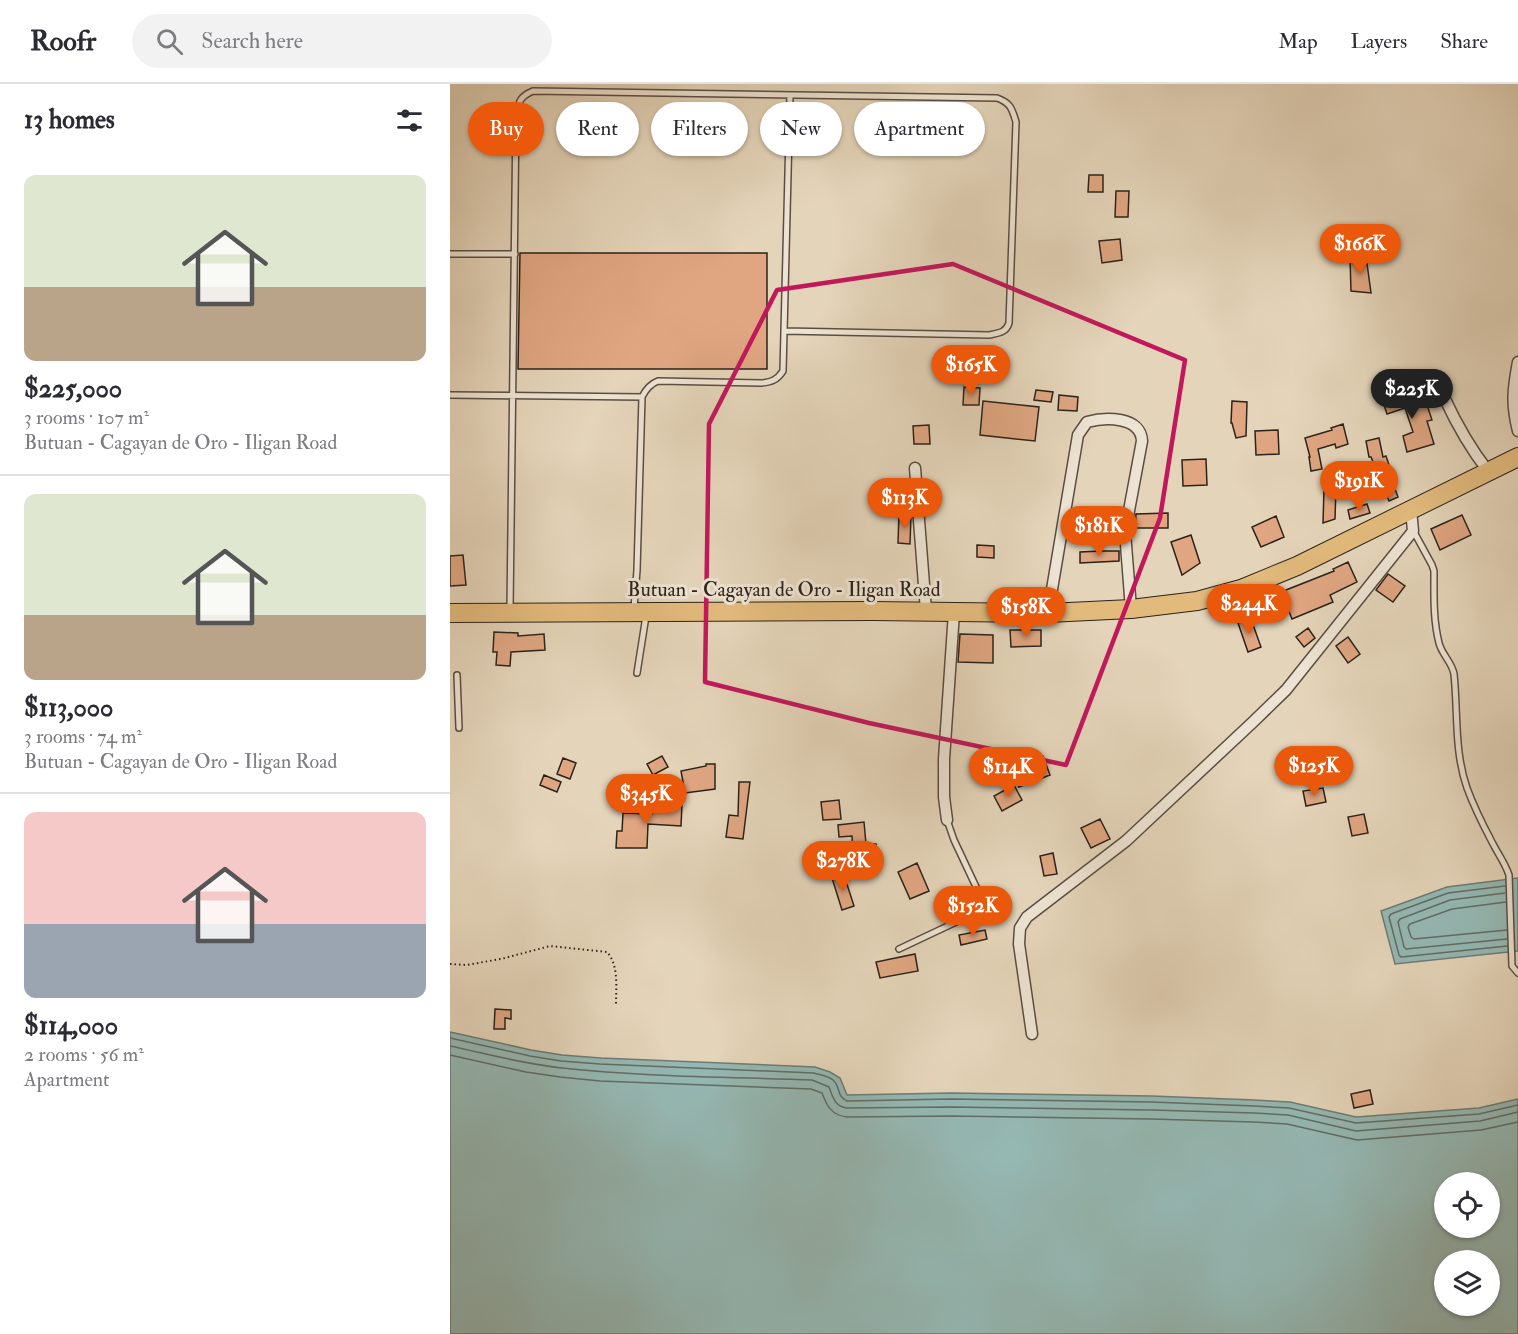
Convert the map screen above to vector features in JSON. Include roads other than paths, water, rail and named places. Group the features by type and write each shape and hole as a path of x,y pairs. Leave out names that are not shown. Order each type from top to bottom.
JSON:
{"highway":[{"name":"Butuan - Cagayan de Oro - Iligan Road","path":"450,613 926,611 1048,613 1131,609 1197,601 1241,589 1298,566 1518,457"}],"street":[{"path":"1518,362 1512,403 1518,431"},
{"path":"1444,397 1472,449 1488,471"},
{"path":"1048,613 1078,435 1086,422 1096,419 1129,422 1139,428 1142,434 1125,532 1131,609"},
{"path":"915,468 926,611"},
{"path":"1032,1034 1019,944 1020,928 1027,917 1126,841 1286,690 1413,531 1411,510"},
{"path":"947,820 944,797 944,759 954,612"}],"lane":[{"path":"510,612 516,116 520,99 533,91 997,98 1005,101 1012,109 1016,122 1010,323 1007,329 989,335 784,331"},
{"path":"637,673 640,612 637,570 642,397 651,383 658,381 771,382 783,371 790,95"},
{"path":"450,254 515,254"},
{"path":"450,395 642,397"},
{"path":"1413,531 1434,571 1433,607 1439,644 1453,666 1458,738 1466,785 1481,821 1509,875 1512,966 1518,973"},
{"path":"457,675 459,728"},
{"path":"899,949 978,910 980,902 978,891 947,820"}],"water":[{"path":"1518,878 1518,951 1395,964 1381,911 1447,887"},
{"path":"450,1032 562,1055 815,1067 840,1078 847,1095 951,1093 1254,1100 1290,1102 1356,1117 1479,1108 1518,1099 1518,1334 450,1334"}]}
